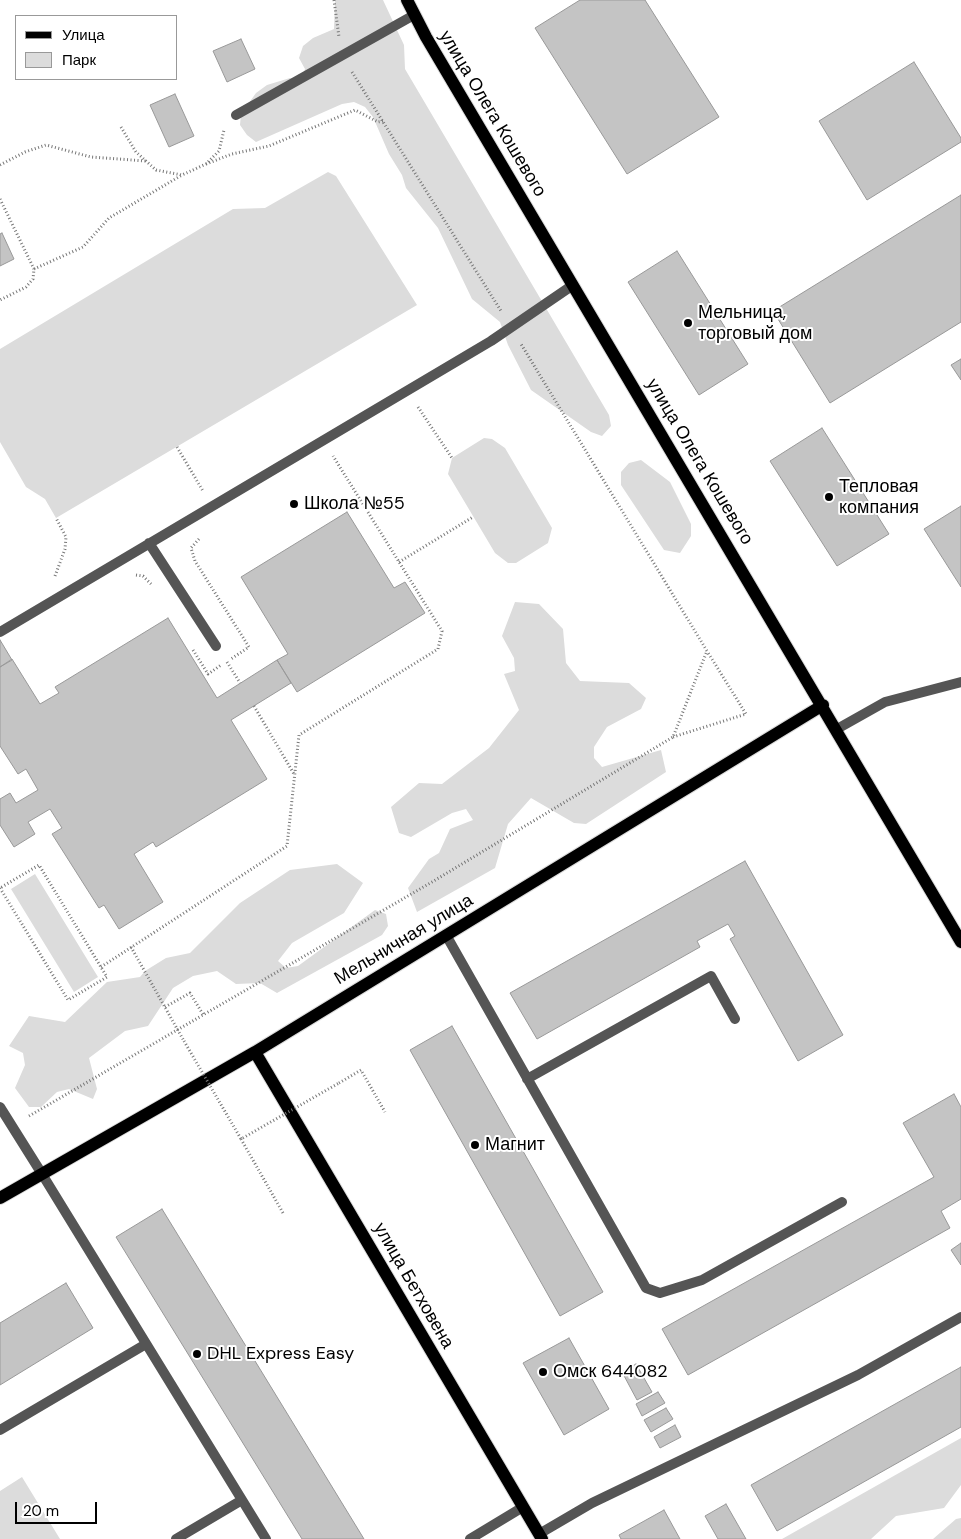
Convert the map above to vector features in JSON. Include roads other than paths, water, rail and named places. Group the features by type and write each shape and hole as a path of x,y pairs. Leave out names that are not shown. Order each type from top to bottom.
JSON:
{"main road":[{"name":"улица Олега Кошевого","path":"407,0 414,15 961,942"},
{"name":"Мельничная улица","path":"0,1198 255,1052 823,706"},
{"name":"улица Бетховена","path":"255,1052 540,1536"}],"street":[{"path":"236,115 414,15"},
{"path":"0,632 511,328 573,285"},
{"path":"149,543 216,646"},
{"path":"837,729 884,702 961,682"},
{"path":"446,935 646,1288 660,1293 702,1280 842,1202"},
{"path":"527,1079 711,976 735,1019"},
{"path":"0,1107 3,1119 42,1174 266,1539"},
{"path":"540,1536 592,1504 858,1375 961,1317"},
{"path":"0,1430 146,1344"},
{"path":"176,1539 242,1500"},
{"path":"470,1539 523,1507"}],"place":[{"name":"Мельница, торговый дом","path":"688,323"},
{"name":"Тепловая компания","path":"829,497"},
{"name":"Школа №55","path":"294,504"},
{"name":"Магнит","path":"475,1145"},
{"name":"DHL Express Easy","path":"197,1354"},
{"name":"Омск 644082","path":"543,1372"}]}
